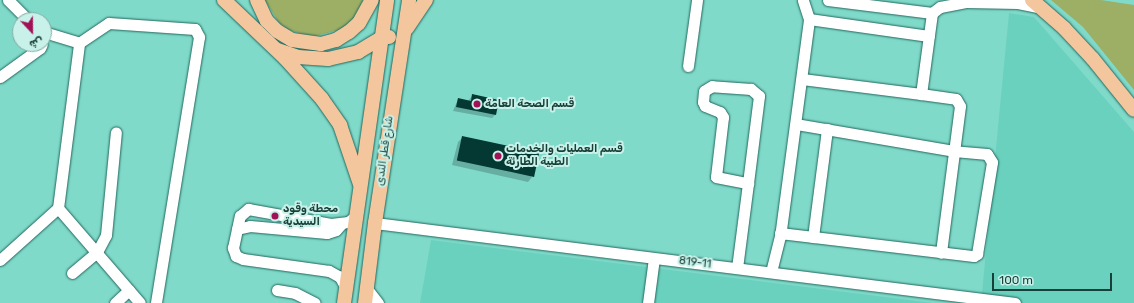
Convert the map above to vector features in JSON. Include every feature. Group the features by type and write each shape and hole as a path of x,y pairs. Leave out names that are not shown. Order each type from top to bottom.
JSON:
{"main road":[{"path":"224,0 322,100 340,125 362,188"},
{"path":"257,0 267,21 277,31 292,40 321,44 336,40 349,32 359,23 372,0"},
{"name":"شارع قطر الندى","path":"344,303 362,188 387,0"},
{"name":"شارع قطر الندى","path":"365,303 375,223 409,0"},
{"path":"270,46 298,57 328,59 358,52 383,37 402,38 426,0"},
{"path":"1032,0 1093,59 1134,110"}],"street":[{"path":"8,0 20,12"},
{"path":"688,66 697,0"},
{"path":"771,272 780,235 802,79 809,19 803,0"},
{"path":"828,0 932,13 940,7 966,2 1018,3 1043,9"},
{"path":"921,94 932,13"},
{"path":"809,19 929,36"},
{"path":"0,260 58,208 80,43 109,23 195,29 199,36 156,303"},
{"path":"52,34 80,43"},
{"path":"0,77 34,52"},
{"path":"802,79 921,94 959,102 941,253"},
{"path":"737,268 748,183 759,96 751,89 712,86 704,91 703,102 705,106 720,112 723,117 716,177 748,183"},
{"path":"780,235 813,237 969,256 977,254 992,162 987,154 954,151 796,124"},
{"path":"813,237 827,129"},
{"path":"72,273 97,252 106,235 116,132"},
{"path":"58,208 140,303"},
{"path":"342,223 331,224 252,208 240,216 233,248 239,258 330,271 340,277 346,288"},
{"path":"237,229 250,226 327,233 336,230 342,223 357,215"},
{"name":"819-11","path":"375,223 1015,303"},
{"path":"648,303 654,258"},
{"path":"367,289 378,303"},
{"path":"115,303 129,290"},
{"path":"276,290 295,293 315,303"}],"shaded area":[{"path":"265,0 363,0 356,16 342,29 312,37 289,30 279,23"},
{"path":"1051,0 1101,0 1134,5 1134,90 1083,27"},
{"path":"1009,13 1034,17 1134,132 1134,303 981,303"},
{"path":"431,240 933,303 420,303"}],"building":[{"name":"قسم الصحة العامة","path":"472,94 499,100 496,115 456,107 458,98 471,101"},
{"name":"قسم العمليات والخدمات الطبية الطارئة","path":"462,136 539,152 534,177 457,160"}],"place":[{"name":"قسم الصحة العامة","path":"477,104"},
{"name":"قسم العمليات والخدمات الطبية الطارئة","path":"498,156"},
{"name":"محطة وقود السيدية","path":"275,216"}]}
